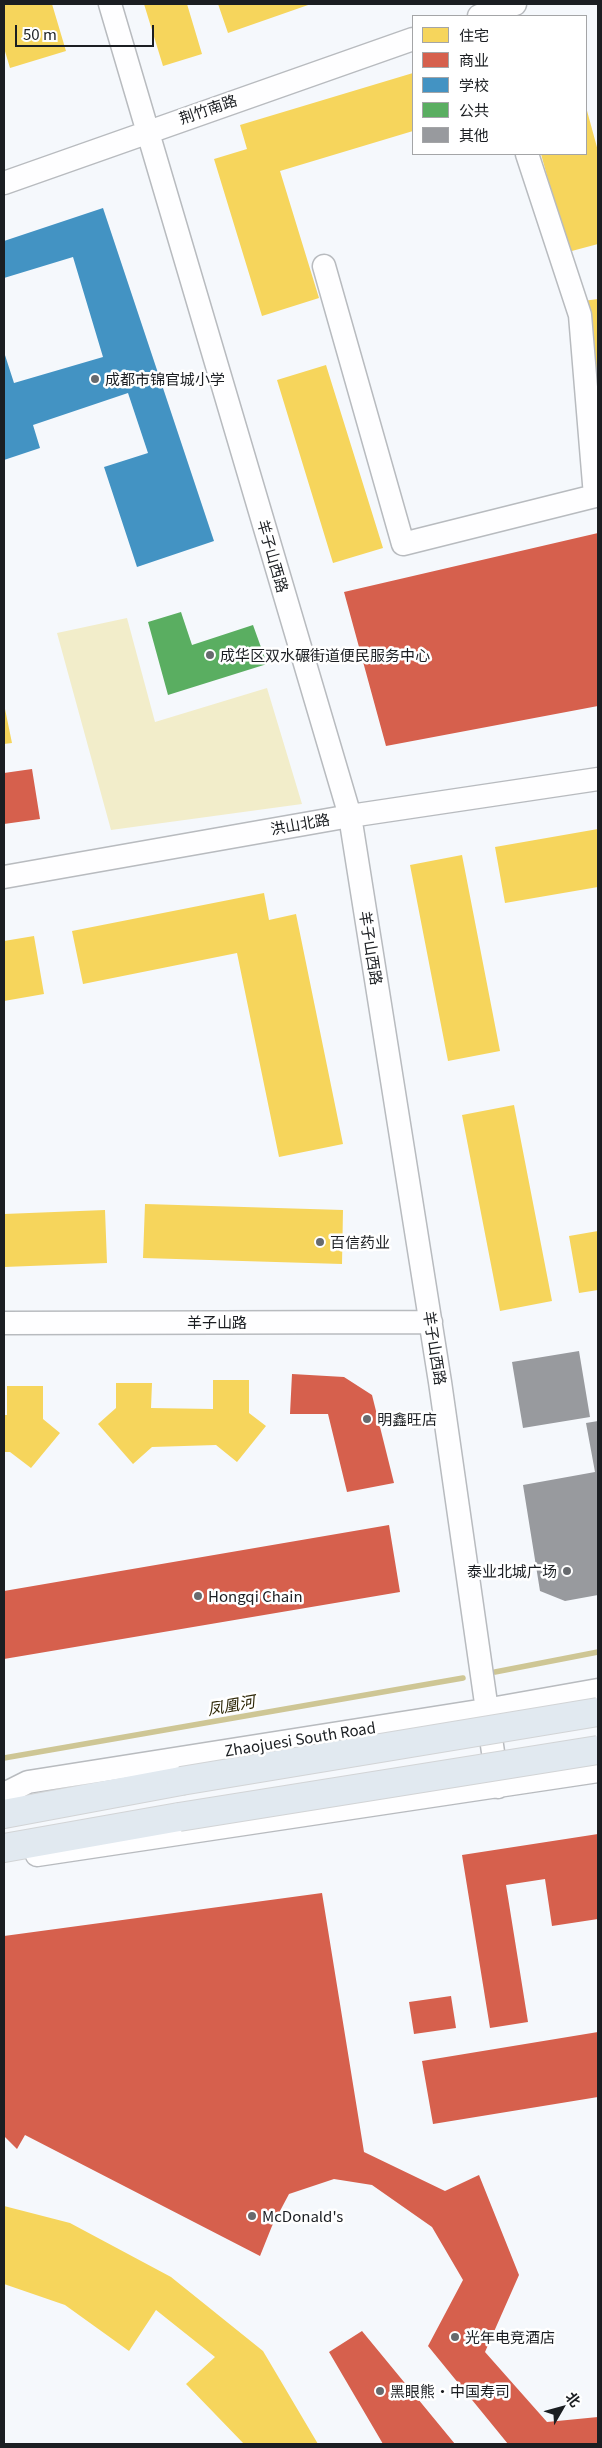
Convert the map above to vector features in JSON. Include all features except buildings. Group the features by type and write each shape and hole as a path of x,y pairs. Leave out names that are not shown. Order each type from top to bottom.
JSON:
{"main road":[{"name":"Zhaojuesi South Road","path":"4,1814 181,1781 598,1712"},
{"path":"4,1848 179,1817 598,1750"}],"street":[{"name":"羊子山西路","path":"110,4 350,816 431,1322 485,1710 498,1787"},
{"path":"482,15 515,4"},
{"name":"荆竹南路","path":"4,183 147,130 412,39"},
{"path":"324,266 403,544 595,496 580,315 527,155"},
{"name":"洪山北路","path":"4,877 350,816 598,779"},
{"name":"羊子山路","path":"4,1323 431,1322"},
{"name":"Zhaojuesi South Road","path":"4,1794 28,1782 485,1710 598,1690"},
{"path":"4,1856 46,1854 598,1771"}],"shaded area":[{"path":"127,618 155,722 267,688 302,804 111,830 57,633"}],"waterway":[{"name":"凤凰河","path":"495,1672 598,1652"},
{"name":"凤凰河","path":"4,1758 463,1678"}],"place":[{"name":"成都市锦官城小学","path":"95,379"},
{"name":"成华区双水碾街道便民服务中心","path":"210,655"},
{"name":"百信药业","path":"320,1242"},
{"name":"明鑫旺店","path":"367,1419"},
{"name":"泰业北城广场","path":"567,1571"},
{"name":"Hongqi Chain","path":"198,1596"},
{"name":"McDonald's","path":"252,2216"},
{"name":"光年电竞酒店","path":"455,2337"},
{"name":"黑眼熊·中国寿司","path":"380,2391"}]}
